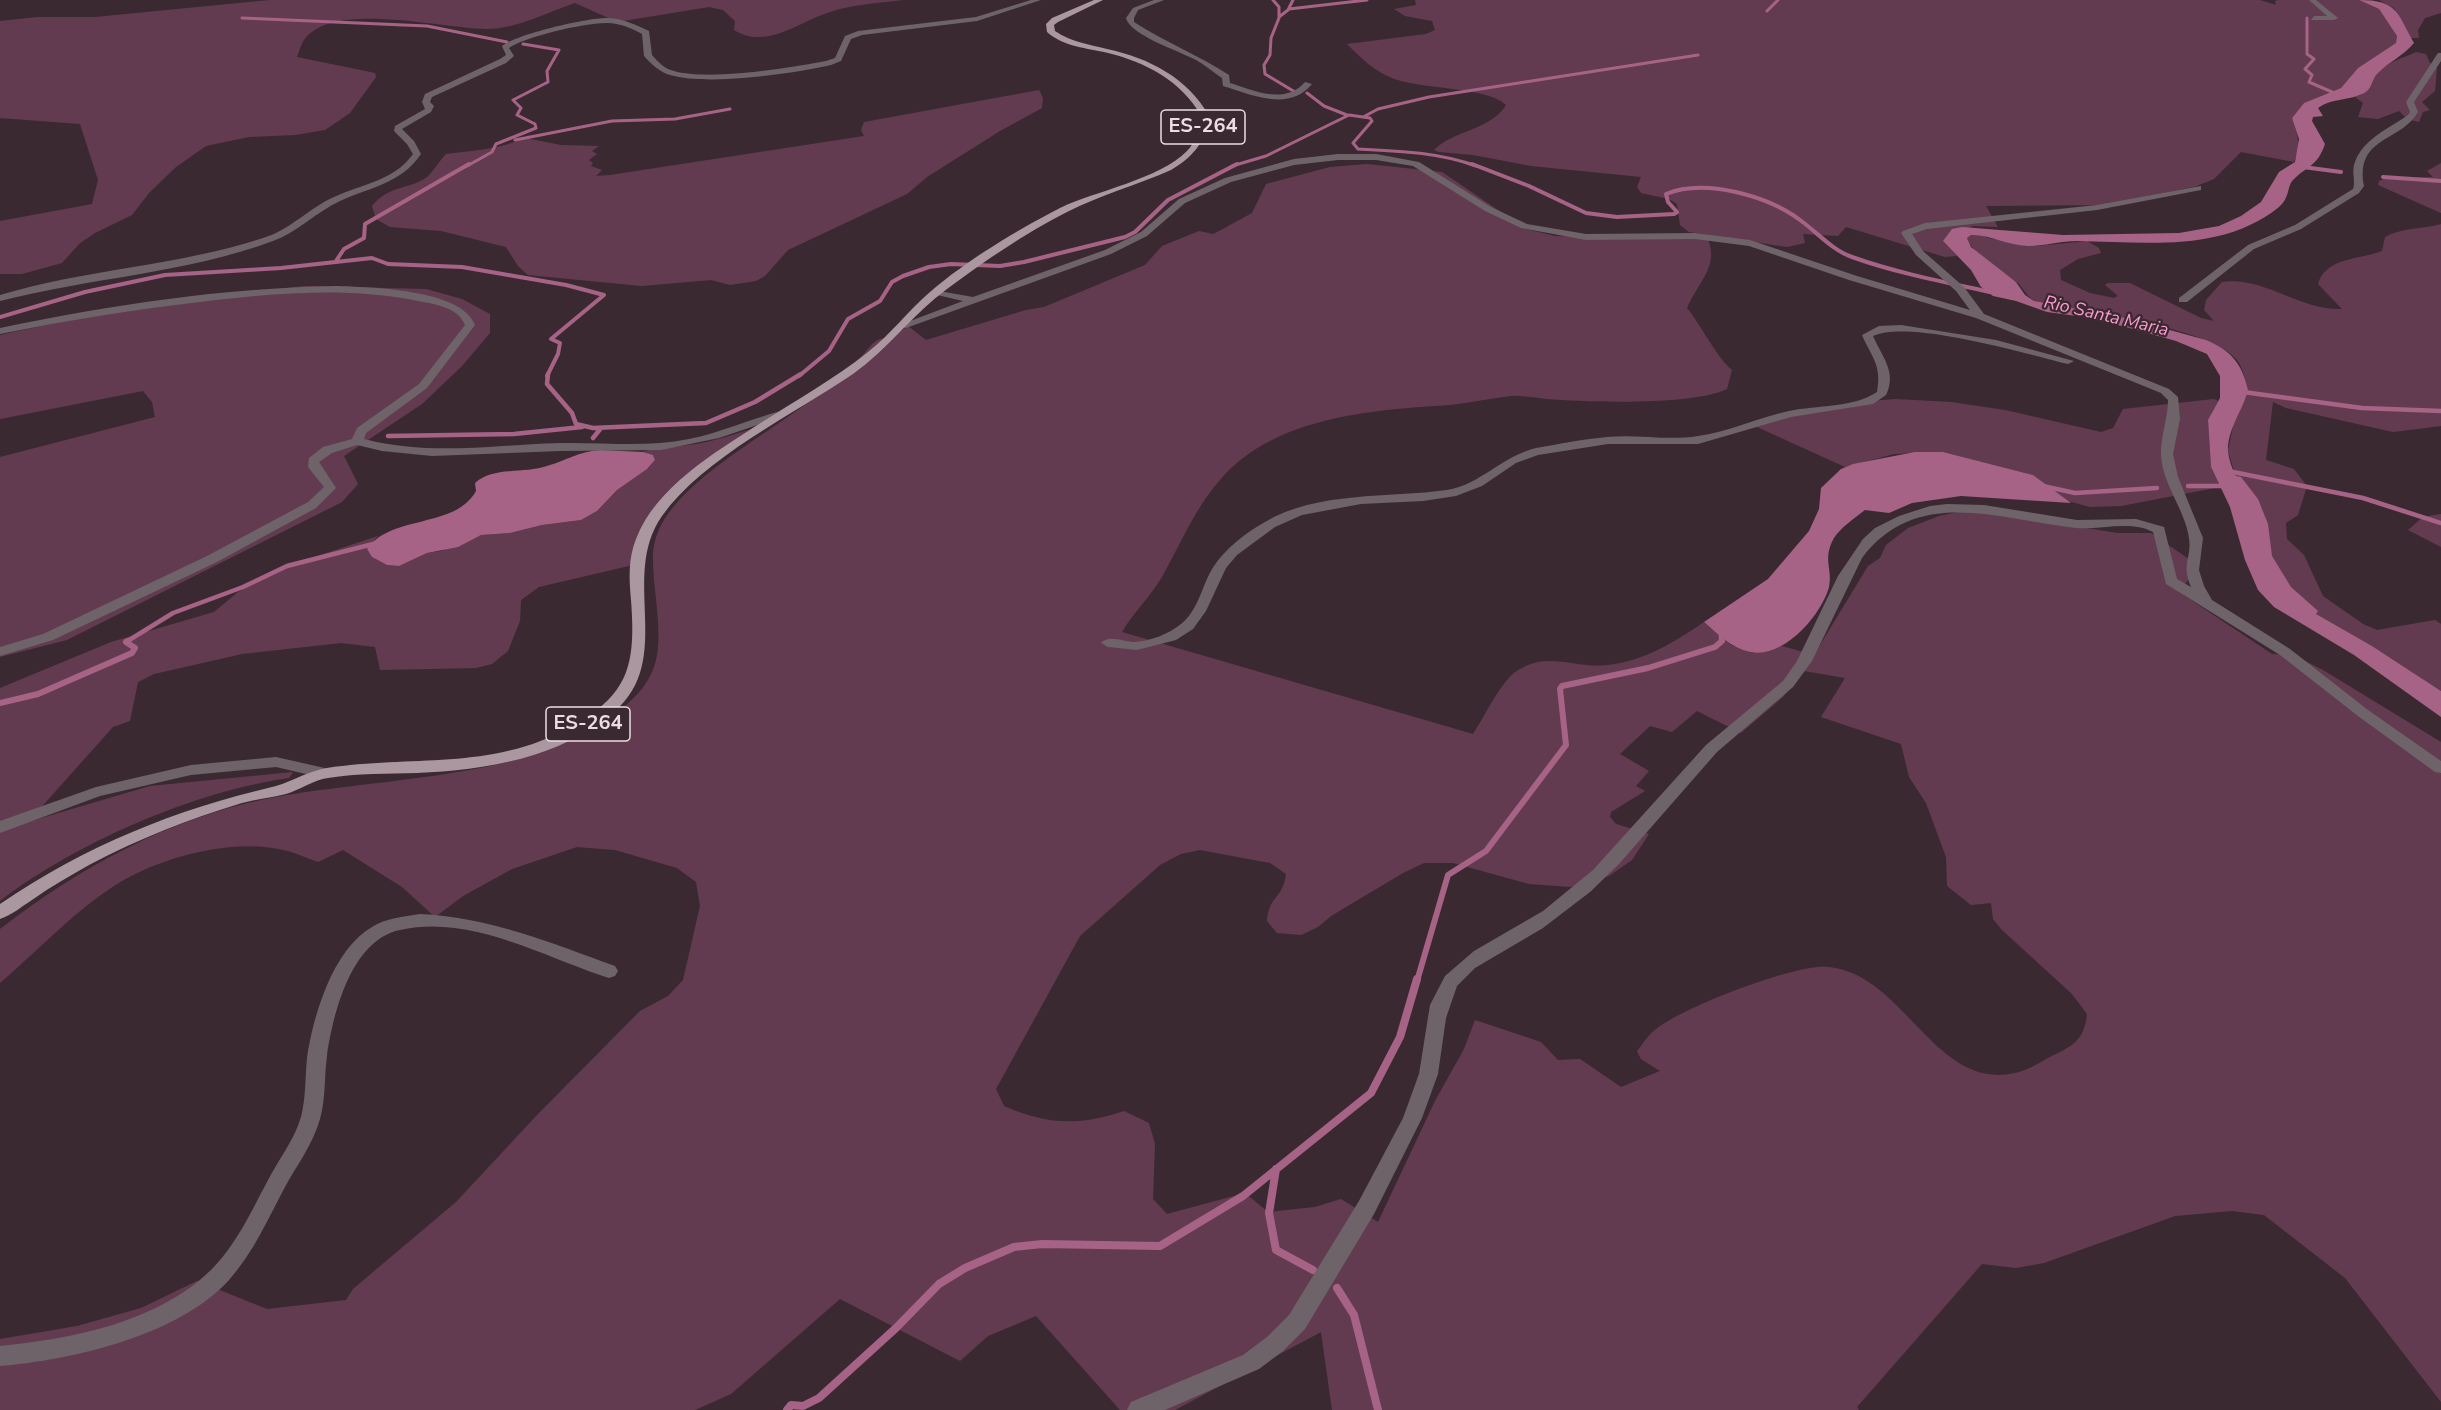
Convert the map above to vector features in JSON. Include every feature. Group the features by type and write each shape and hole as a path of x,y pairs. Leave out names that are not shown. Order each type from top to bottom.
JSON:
{"main road":[{"name":"ES-264","path":"0,913 74,865 128,839 187,815 241,798 284,789 323,773 452,768 522,755 570,734 614,704 637,670 640,641 635,571 646,530 659,510 688,482 781,415 874,353 937,292 964,274 1076,204 1189,155 1200,136 1205,116 1201,107 1170,78 1130,58 1065,41 1051,33 1050,24 1055,20 1100,0"}],"street":[{"path":"0,298 36,287 132,271 258,242 289,231 327,204 383,181 408,166 417,154 416,149 398,131 428,110 430,106 426,102 428,96 503,61 510,56 505,48 517,40 572,24 608,20 632,26 646,33 648,56 663,69 671,73 708,76 828,63 838,59 848,38 861,33 970,20 1038,0"},
{"path":"1161,0 1135,9 1130,18 1131,23 1154,38 1206,63 1226,77 1226,84 1277,97 1289,97 1301,93 1308,84"},
{"path":"2312,0 2334,18 2314,18"},
{"path":"2183,300 2251,246 2298,227 2356,191 2359,186 2354,174 2360,158 2379,139 2414,112 2410,107 2412,98 2441,55"},
{"path":"902,326 1119,247 1144,234 1182,201 1228,180 1294,162 1358,157 1416,164 1488,209 1524,226 1586,237 1695,236 1740,242 1980,316 2164,391 2174,399 2174,419 2166,454 2172,477 2196,538 2192,570 2197,586 2207,603"},
{"path":"1980,316 1960,290 1919,253 1906,233 1925,226 2115,206 2198,188"},
{"path":"0,321 270,290 314,289 405,295 448,306 468,318 469,328 423,386 361,431 357,441"},
{"path":"937,292 974,299"},
{"path":"0,331 87,312"},
{"path":"1108,643 1137,646 1171,638 1188,626 1201,608 1220,567 1232,552 1270,524 1299,512 1362,500 1423,497 1456,492 1478,483 1512,460 1555,448 1608,440 1698,440 1790,414 1869,402 1882,393 1885,382 1882,359 1867,335 1874,329 1896,328 1995,343 2126,375"},
{"path":"0,652 48,637 212,559 312,506 330,488 330,483 314,467 313,460 334,447 357,441 377,447 449,452 558,447 657,447 698,441 781,415"},
{"path":"1139,1410 1251,1362 1275,1344 1298,1322 1395,1156 1426,1086 1442,997 1450,982 1464,967 1539,923 1601,874 1690,771 1727,734 1782,690 1795,676 1842,582 1861,550 1875,533 1897,522 1945,508 1986,509 2096,525 2128,523 2148,525 2159,530 2171,581 2285,652 2363,713 2441,768"},
{"path":"0,827 107,789 191,770 287,762 323,773"},
{"path":"0,1356 67,1347 114,1333 186,1300 208,1286 227,1266 257,1222 308,1124 323,1025 334,990 348,964 372,934 396,923 413,921 462,923 501,933 609,971"}],"shaded area":[{"path":"270,0 904,0 839,9 782,32 758,37 734,30 735,21 723,10 709,7 623,21 613,20 575,3 520,23 487,29 390,20 338,21 318,28 304,40 297,57 375,73 376,77 350,113 325,130 295,135 249,137 206,146 176,167 149,193 132,215 80,243 62,263 22,274 0,274 0,221 92,204 98,180 80,124 0,118 0,21 38,17 95,17"},
{"path":"1415,0 2260,0 2276,5 2275,1 2278,0 2359,0 2379,9 2397,36 2396,43 2358,68 2341,88 2304,103 2292,118 2298,140 2294,162 2241,152 2214,179 2194,187 2103,205 1986,206 1998,227 1973,226 1943,241 1957,256 1945,257 1846,227 1838,236 1803,234 1805,243 1787,247 1689,232 1680,225 1677,204 1669,199 1641,193 1637,187 1641,177 1531,166 1434,150 1442,143 1491,120 1506,105 1484,94 1419,85 1392,78 1374,68 1347,44 1426,34 1435,30 1432,21 1405,16 1394,9 1416,5"},
{"path":"2379,0 2441,0 2441,13 2425,18 2418,30 2419,38 2411,38 2394,8"},
{"path":"2416,52 2426,54 2430,63 2437,68 2435,91 2422,102 2430,110 2423,112 2419,122 2407,119 2399,111 2378,119 2358,117 2363,103 2355,97 2367,89 2381,69"},
{"path":"1039,90 1043,98 1042,108 1000,131 927,177 907,194 788,250 765,276 756,281 730,285 711,280 642,286 528,275 518,266 506,247 441,231 390,227 376,219 372,206 386,194 427,177 446,154 496,147 525,138 561,145 599,146 592,151 597,154 589,160 593,163 591,166 602,170 596,176 610,175 864,136 861,130 864,122"},
{"path":"2441,163 2441,213 2378,185 2379,181 2387,178 2433,177 2427,171"},
{"path":"1367,164 1442,172 1526,229 1555,236 1708,239 1711,249 1709,266 1687,308 1726,365 1732,370 1727,389 1690,398 1639,401 1588,401 1511,396 1377,411 1319,422 1291,432 1265,444 1241,460 1220,480 1195,515 1162,577 1122,632 1473,734 1503,685 1514,673 1526,666 1549,661 1595,666 1621,663 1647,655 1682,637 1704,622 1731,645 1752,653 1782,646 1814,655 1868,566 1880,558 1886,545 1908,528 1939,516 1972,509 2117,533 2151,533 2193,562 2191,576 2179,592 2272,654 2293,655 2323,670 2441,742 2441,1402 2345,1278 2264,1215 2232,1211 2175,1216 2044,1263 2016,1268 1982,1264 1857,1407 1859,1410 1332,1410 1321,1332 1175,1410 1120,1410 1036,1316 988,1336 960,1361 840,1299 731,1394 695,1410 0,1410 0,1339 77,1326 141,1308 197,1281 267,1309 346,1300 353,1289 456,1202 538,1114 640,1011 668,996 683,980 700,906 696,882 677,868 615,850 577,847 512,869 463,896 435,917 402,887 343,850 318,862 288,851 243,846 219,848 170,860 126,879 81,911 0,983 0,929 93,866 194,819 266,799 485,767 567,742 602,723 624,707 639,692 650,677 656,662 658,626 653,550 658,532 669,513 684,495 725,460 840,378 876,341 891,337 908,326 926,340 1026,310 1044,307 1145,265 1162,246 1199,231 1213,234 1252,213 1266,184 1330,167","holes":["1804,671 1845,678 1821,717 1901,744 1909,777 1926,803 1946,857 1947,886 1971,905 1991,903 1993,919 2002,930 2072,994 2087,1014 2080,1037 2064,1050 2019,1072 1987,1074 1963,1065 1941,1049 1879,989 1856,975 1829,967 1813,968 1766,979 1713,999 1669,1021 1652,1032 1637,1051 1641,1059 1660,1071 1621,1087 1580,1059 1558,1060 1541,1042 1475,1020 1464,1049 1435,1101 1378,1222 1341,1199 1315,1207 1268,1212 1245,1193 1167,1214 1153,1199 1155,1144 1149,1123 1124,1111 1092,1119 1064,1121 1035,1117 1004,1106 996,1089 1080,936 1160,865 1181,854 1200,850 1270,863 1286,874 1282,888 1268,913 1267,921 1277,933 1301,935 1318,927 1331,916 1424,863 1453,863 1529,884 1571,887 1609,876 1632,860 1649,834 1616,824 1610,817 1611,812 1645,791 1636,786 1649,771 1620,754 1650,726 1672,732 1697,711 1741,733 1783,697"]},
{"path":"2441,224 2441,426 2393,432 2286,408 2273,402 2266,460 2294,469 2307,486 2298,515 2286,523 2287,539 2304,555 2323,596 2363,624 2377,630 2435,620 2441,624 2441,691 2372,646 2290,599 2281,592 2261,560 2257,529 2247,498 2237,482 2228,450 2233,427 2248,390 2237,360 2222,348 2172,329 2034,301 2018,283 1982,258 1967,238 1971,235 1984,235 1988,238 2038,246 2087,241 2099,248 2101,253 2078,259 2060,270 2061,280 2090,293 2114,298 2118,296 2105,285 2130,283 2201,318 2214,321 2204,310 2206,300 2222,282 2253,284 2311,305 2342,309 2318,284 2328,269 2344,261 2382,251 2385,237 2391,234"},
{"path":"304,286 426,289 462,299 490,314 490,333 462,366 422,404 344,456 358,484 342,502 67,640 0,657 0,457 155,417 152,402 143,391 0,419 0,335 134,306"},
{"path":"1895,399 1951,402 2005,410 2101,432 2113,428 2123,409 2214,399 2218,401 2208,421 2211,467 2220,487 2121,506 2090,507 2064,500 2033,475 1943,452 1894,454 1845,467 1757,427 1791,415 1825,407"},
{"path":"758,427 647,518 634,547 633,565 539,587 521,600 520,621 508,651 492,664 476,668 380,670 375,647 341,643 242,654 154,674 138,682 130,721 113,727 28,822 150,786 293,772 289,778 215,795 176,807 137,823 64,859 0,901 0,688 111,642 214,612 238,592 284,567 378,536 367,549 372,557 387,565 399,566 427,553 441,551 481,535 510,533 542,525 581,520 597,511 617,490 655,460 653,455 642,452 707,442"},
{"path":"2441,514 2441,547 2408,530 2423,517"}],"water":[{"path":"2359,0 2382,2 2395,10 2414,43 2378,73 2366,92 2318,108 2323,116 2313,117 2312,121 2325,144 2322,152 2315,162 2293,180 2283,204 2257,222 2233,232 2182,242 2077,241 2028,246 1977,235 1967,238 1971,247 2016,282 2025,295 2034,301 2130,319 2206,340 2223,349 2234,359 2243,373 2248,390 2230,435 2229,458 2252,511 2269,575 2290,599 2372,646 2441,691 2441,717 2354,655 2274,607 2258,590 2245,560 2230,507 2211,467 2208,420 2220,398 2220,376 2207,354 2176,341 2126,327 2084,317 2047,312 1993,296 1981,287 1971,270 1943,241 1952,229 1962,227 2063,235 2179,233 2219,226 2241,216 2261,202 2279,172 2295,162 2299,139 2292,118 2304,103 2341,88 2358,68 2396,43 2397,36 2379,9"},
{"path":"600,450 643,452 653,455 655,460 647,469 617,490 597,511 581,520 542,525 510,533 481,535 458,547 427,553 399,566 387,565 372,557 367,549 378,538 392,531 454,511 466,503 476,491 475,483 491,474 538,468 579,454"},
{"path":"1915,452 1943,452 2033,475 2071,503 1961,496 1912,503 1889,513 1865,510 1834,538 1828,558 1830,581 1825,598 1809,622 1787,642 1775,649 1750,652 1731,644 1704,622 1768,579 1809,531 1819,509 1821,488 1841,469 1853,464"}],"waterway":[{"path":"1273,0 1279,7 1279,17"},
{"path":"1279,17 1288,10 1293,0"},
{"path":"1289,9 1367,0"},
{"path":"1767,11 1778,0"},
{"path":"1279,17 1271,38 1270,55 1264,65 1265,74 1295,92"},
{"path":"242,18 427,26 507,42"},
{"path":"2307,18 2307,54 2314,59 2305,69 2312,75 2309,82 2339,95"},
{"path":"467,166 492,152 496,144 536,128 535,124 517,115 521,108 513,100 548,82 547,71 559,50 523,44"},
{"path":"1365,116 1378,109 1429,97 1698,55"},
{"path":"1307,93 1324,106 1347,115"},
{"path":"515,140 612,121 675,119 730,109"},
{"path":"1235,165 1266,156 1349,115 1370,118 1372,121 1353,143 1358,149 1432,155 1476,166"},
{"path":"336,261 344,249 364,238 365,224 469,164"},
{"path":"1472,164 1529,186 1586,213 1617,217 1674,214 1677,212 1668,202 1666,194 1682,190 1699,188 1736,192 1787,211 1832,246 1852,257 1938,281 1990,292"},
{"path":"799,376 829,351 848,319 880,301 892,282 903,276 929,267 951,264 1000,266 1024,262 1125,237 1135,232 1168,200 1235,165"},
{"path":"2303,167 2341,172"},
{"path":"2383,177 2441,181"},
{"path":"0,317 85,292 165,275 281,268 372,258 388,264 462,267 566,285 604,295 551,339 560,343 558,354 548,374"},
{"path":"548,374 547,384 572,413 576,424 593,428 706,423 755,402 801,374"},
{"path":"2243,392 2362,408 2441,411"},
{"path":"388,436 514,434 582,427"},
{"path":"593,438 601,428"},
{"path":"2228,471 2363,498 2441,523"},
{"name":"Rio Santa Maria","path":"2232,482 2245,499 2255,524 2259,556 2280,592 2304,611"},
{"path":"2043,486 2075,493 2157,488"},
{"path":"2188,486 2225,486"},
{"path":"126,642 173,613 243,587 287,566 377,543"},
{"path":"1721,632 1721,642"},
{"path":"0,703 38,694 132,653 135,648 126,642"},
{"path":"1417,981 1448,875 1486,851 1566,745 1560,689 1562,686 1648,668 1715,647 1721,642"},
{"path":"1276,1170 1371,1093 1400,1037 1417,979"},
{"path":"787,1410 791,1405 803,1406 819,1398 896,1328 939,1284 965,1268 1014,1247 1042,1244 1160,1246 1243,1196 1276,1170"},
{"path":"1276,1170 1269,1213 1276,1250 1313,1270"},
{"path":"1337,1288 1354,1315 1378,1410"}]}
